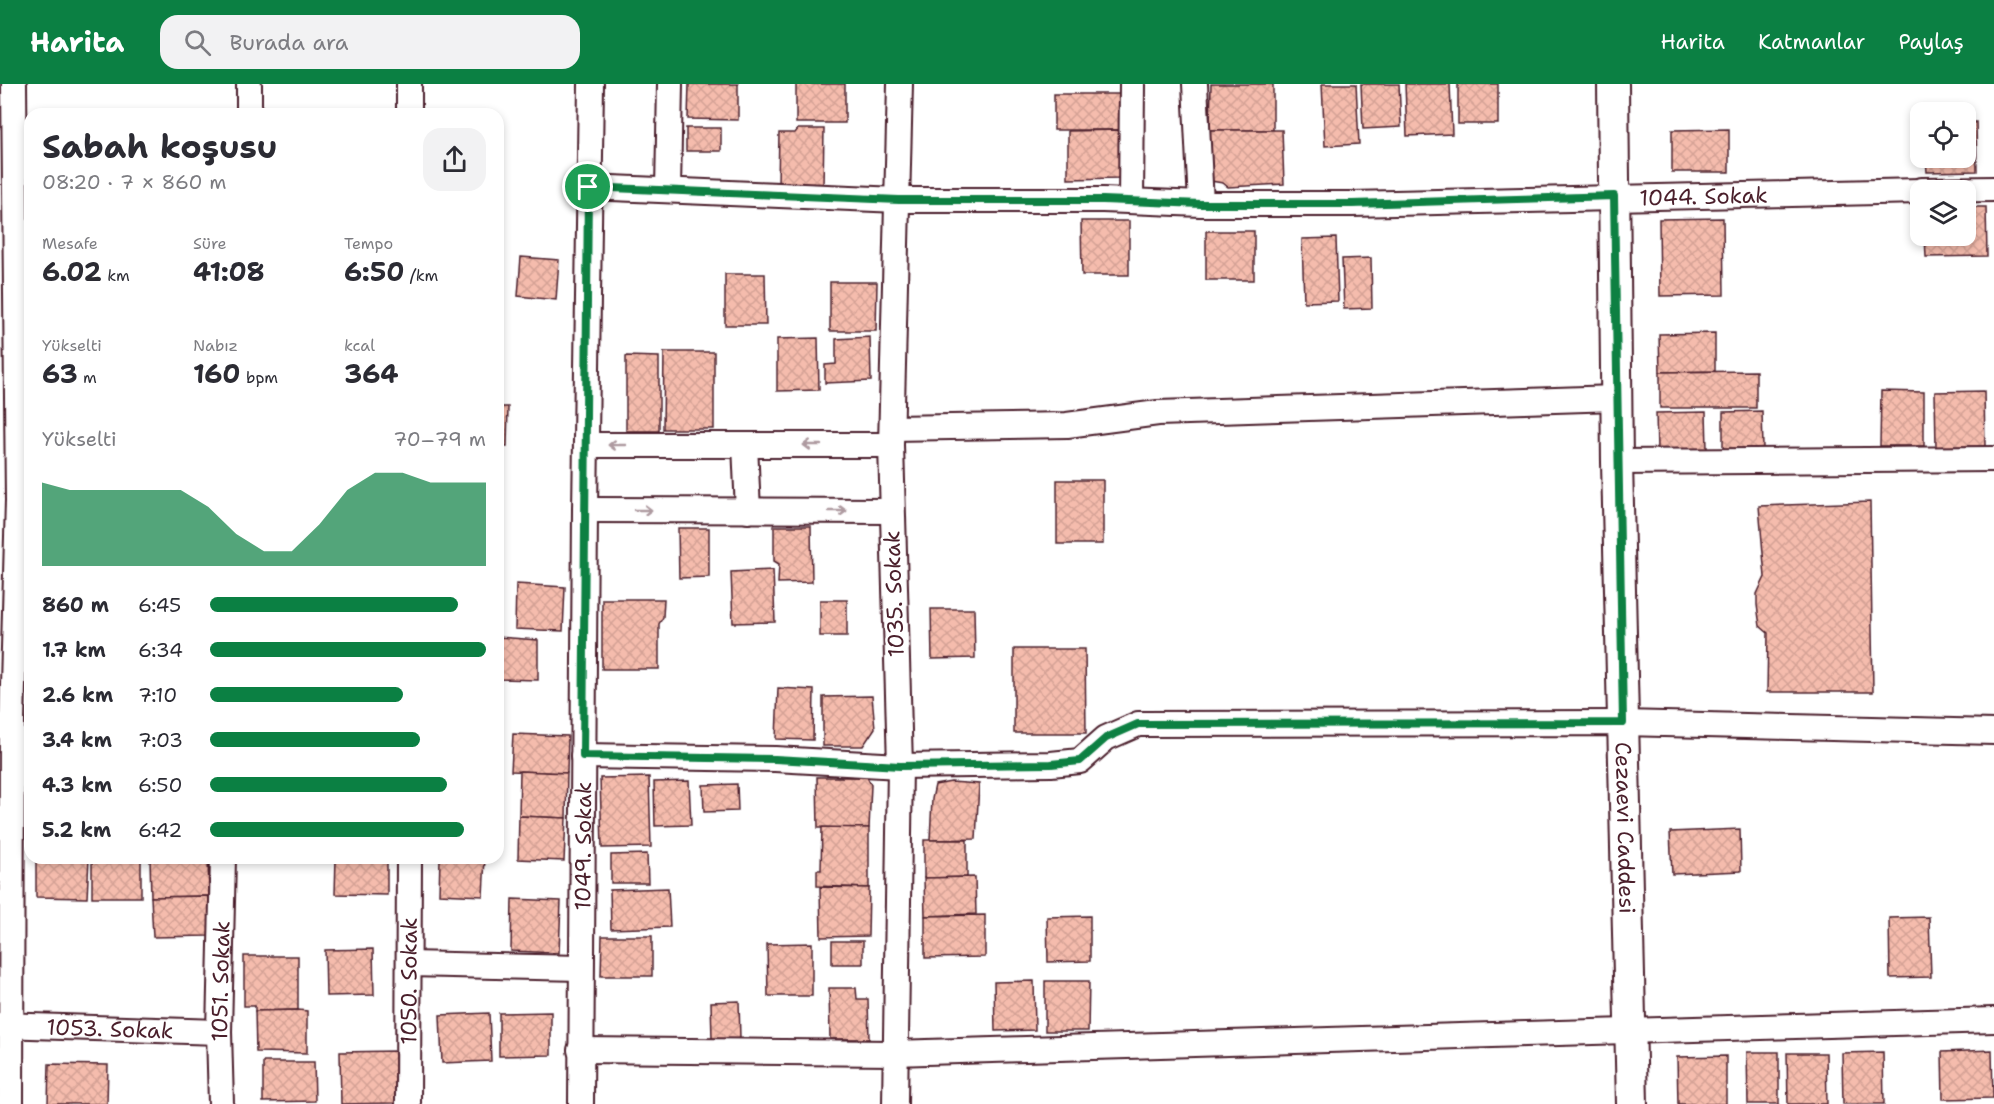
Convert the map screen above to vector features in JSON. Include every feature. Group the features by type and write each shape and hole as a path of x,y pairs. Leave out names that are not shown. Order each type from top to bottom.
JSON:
{"street":[{"path":"11,1104 6,1025 9,500 7,176 14,84"},
{"path":"249,84 249,108"},
{"path":"409,84 409,108"},
{"name":"1049. Sokak","path":"581,1104 588,187 591,84"},
{"path":"668,189 670,84"},
{"name":"1035. Sokak","path":"895,1104 900,766 892,512 892,437 900,84"},
{"path":"1131,201 1132,84"},
{"path":"1195,84 1201,204"},
{"name":"Cezaevi Caddesi","path":"1613,84 1617,462 1632,1104"},
{"name":"1044. Sokak","path":"588,187 899,200 1131,201 1201,204 1352,204 1910,190"},
{"name":"1044. Sokak","path":"1976,189 1994,189"},
{"path":"587,445 745,445 1067,425 1158,413 1616,398"},
{"path":"745,445 748,511"},
{"path":"1617,462 1994,459"},
{"path":"585,510 892,512"},
{"path":"583,756 775,759 900,766 1051,764 1080,761 1106,738 1138,724 1623,723 1994,732"},
{"name":"1051. Sokak","path":"221,1104 219,1032 223,864"},
{"name":"1050. Sokak","path":"408,1104 409,864"},
{"path":"409,964 581,968"},
{"path":"580,1050 894,1053 1213,1045 1630,1029 1994,1020"},
{"name":"1053. Sokak","path":"6,1025 219,1032"}],"building":[{"path":"689,84 738,84 738,120 688,119"},
{"path":"796,84 845,84 845,123 796,123"},
{"path":"1211,84 1273,84 1273,130 1210,130"},
{"path":"1322,84 1356,84 1359,144 1325,146"},
{"path":"1361,84 1399,84 1401,127 1363,129"},
{"path":"1405,84 1450,84 1452,134 1407,136"},
{"path":"1458,84 1498,84 1498,124 1458,124"},
{"path":"1054,94 1120,94 1120,130 1054,130"},
{"path":"1976,122 1977,171 1927,172 1927,168 1976,168"},
{"path":"686,128 721,128 721,151 686,151"},
{"path":"798,129 824,129 823,186 778,184 779,133 795,133"},
{"path":"1729,129 1729,172 1672,172 1672,130"},
{"path":"1120,130 1120,178 1068,179 1068,131"},
{"path":"1210,130 1282,130 1284,184 1228,187 1223,183 1211,181"},
{"path":"1976,207 1986,207 1987,256 1926,257 1925,246 1976,246"},
{"path":"1723,218 1724,295 1660,296 1659,219"},
{"path":"1081,221 1129,221 1129,275 1082,275"},
{"path":"1206,231 1254,231 1254,280 1206,280"},
{"path":"1336,238 1338,301 1304,302 1302,239"},
{"path":"521,257 559,260 556,300 518,296"},
{"path":"1371,258 1372,308 1344,309 1342,259"},
{"path":"725,274 765,274 766,325 725,325"},
{"path":"830,282 877,282 876,331 830,331"},
{"path":"1715,333 1715,371 1660,372 1659,334"},
{"path":"870,337 871,381 825,383 825,365 836,364 836,339"},
{"path":"818,338 819,390 777,391 777,339"},
{"path":"664,352 714,352 714,429 663,429"},
{"path":"626,356 659,357 659,431 626,431"},
{"path":"1756,371 1756,408 1660,408 1660,372"},
{"path":"1881,391 1924,392 1924,446 1880,446"},
{"path":"1984,391 1985,446 1936,447 1935,392"},
{"path":"504,407 508,407 507,446 504,446"},
{"path":"1762,411 1763,448 1723,449 1723,412"},
{"path":"1706,412 1707,449 1657,450 1656,413"},
{"path":"1057,480 1103,480 1103,544 1057,544"},
{"path":"1870,502 1873,692 1767,692 1768,633 1760,626 1757,605 1757,594 1765,577 1759,506"},
{"path":"774,526 811,526 812,582 778,583 779,564 774,561"},
{"path":"678,528 709,528 709,577 679,578"},
{"path":"773,570 775,622 733,623 731,572"},
{"path":"516,584 565,587 563,631 515,629"},
{"path":"602,599 664,599 663,617 659,624 659,669 602,669"},
{"path":"820,600 847,600 847,636 820,636"},
{"path":"931,609 974,609 975,658 932,659"},
{"path":"504,637 538,640 538,680 504,679"},
{"path":"1014,649 1085,649 1086,733 1014,733"},
{"path":"778,688 814,690 813,740 776,739"},
{"path":"872,696 875,728 863,746 823,746 823,697"},
{"path":"513,734 568,736 567,773 511,771"},
{"path":"520,771 567,773 566,818 519,816"},
{"path":"649,777 651,847 602,848 600,778"},
{"path":"817,777 867,777 871,785 869,828 818,828"},
{"path":"689,781 691,825 655,826 654,782"},
{"path":"951,782 979,784 976,839 930,840 935,785"},
{"path":"737,784 738,811 704,812 703,785"},
{"path":"519,816 566,818 564,861 518,859"},
{"path":"822,827 869,828 869,888 817,886 817,870 821,870"},
{"path":"1740,829 1741,871 1672,874 1670,832"},
{"path":"924,840 967,840 967,877 924,878"},
{"path":"647,854 648,883 611,883 611,855"},
{"path":"36,864 89,864 87,898 36,897"},
{"path":"92,864 141,864 141,897 92,897"},
{"path":"150,864 208,864 209,896 151,897"},
{"path":"336,864 387,864 387,895 335,894"},
{"path":"440,864 485,864 483,896 439,894"},
{"path":"975,877 976,914 925,916 924,878"},
{"path":"820,887 869,888 868,936 821,937"},
{"path":"668,888 670,927 611,929 610,890"},
{"path":"209,896 209,936 153,937 151,897"},
{"path":"512,899 561,901 559,953 511,951"},
{"path":"985,915 985,957 925,958 925,916"},
{"path":"1090,916 1090,961 1048,962 1047,917"},
{"path":"1929,917 1931,977 1890,978 1889,918"},
{"path":"602,936 652,936 652,976 601,976"},
{"path":"832,941 863,941 863,964 832,964"},
{"path":"812,943 812,996 768,996 767,944"},
{"path":"373,949 374,995 326,996 325,950"},
{"path":"244,956 298,956 298,1010 255,1011 255,1006 244,1006"},
{"path":"1034,981 1035,1030 995,1031 994,982"},
{"path":"1045,981 1089,981 1088,1031 1045,1031"},
{"path":"829,988 856,988 857,999 868,999 869,1039 830,1039"},
{"path":"739,1001 740,1039 712,1039 711,1002"},
{"path":"255,1011 307,1011 307,1053 256,1052"},
{"path":"551,1012 551,1055 499,1056 499,1013"},
{"path":"489,1013 491,1061 442,1063 440,1015"},
{"path":"1992,1050 1993,1098 1943,1099 1942,1052"},
{"path":"395,1051 396,1103 341,1104 340,1052"},
{"path":"1747,1052 1779,1052 1779,1104 1748,1104"},
{"path":"1883,1052 1884,1104 1843,1104 1842,1053"},
{"path":"1787,1053 1826,1053 1827,1104 1788,1104"},
{"path":"1726,1056 1726,1104 1678,1104 1677,1057"},
{"path":"263,1062 314,1062 315,1101 263,1102"},
{"path":"49,1064 108,1065 107,1104 48,1104"}],"route":[{"path":"588,187 899,200 1103,200 1201,204 1352,204 1614,196 1623,723 1138,724 1106,738 1080,761 1051,764 900,766 775,759 583,756 588,187"}]}
